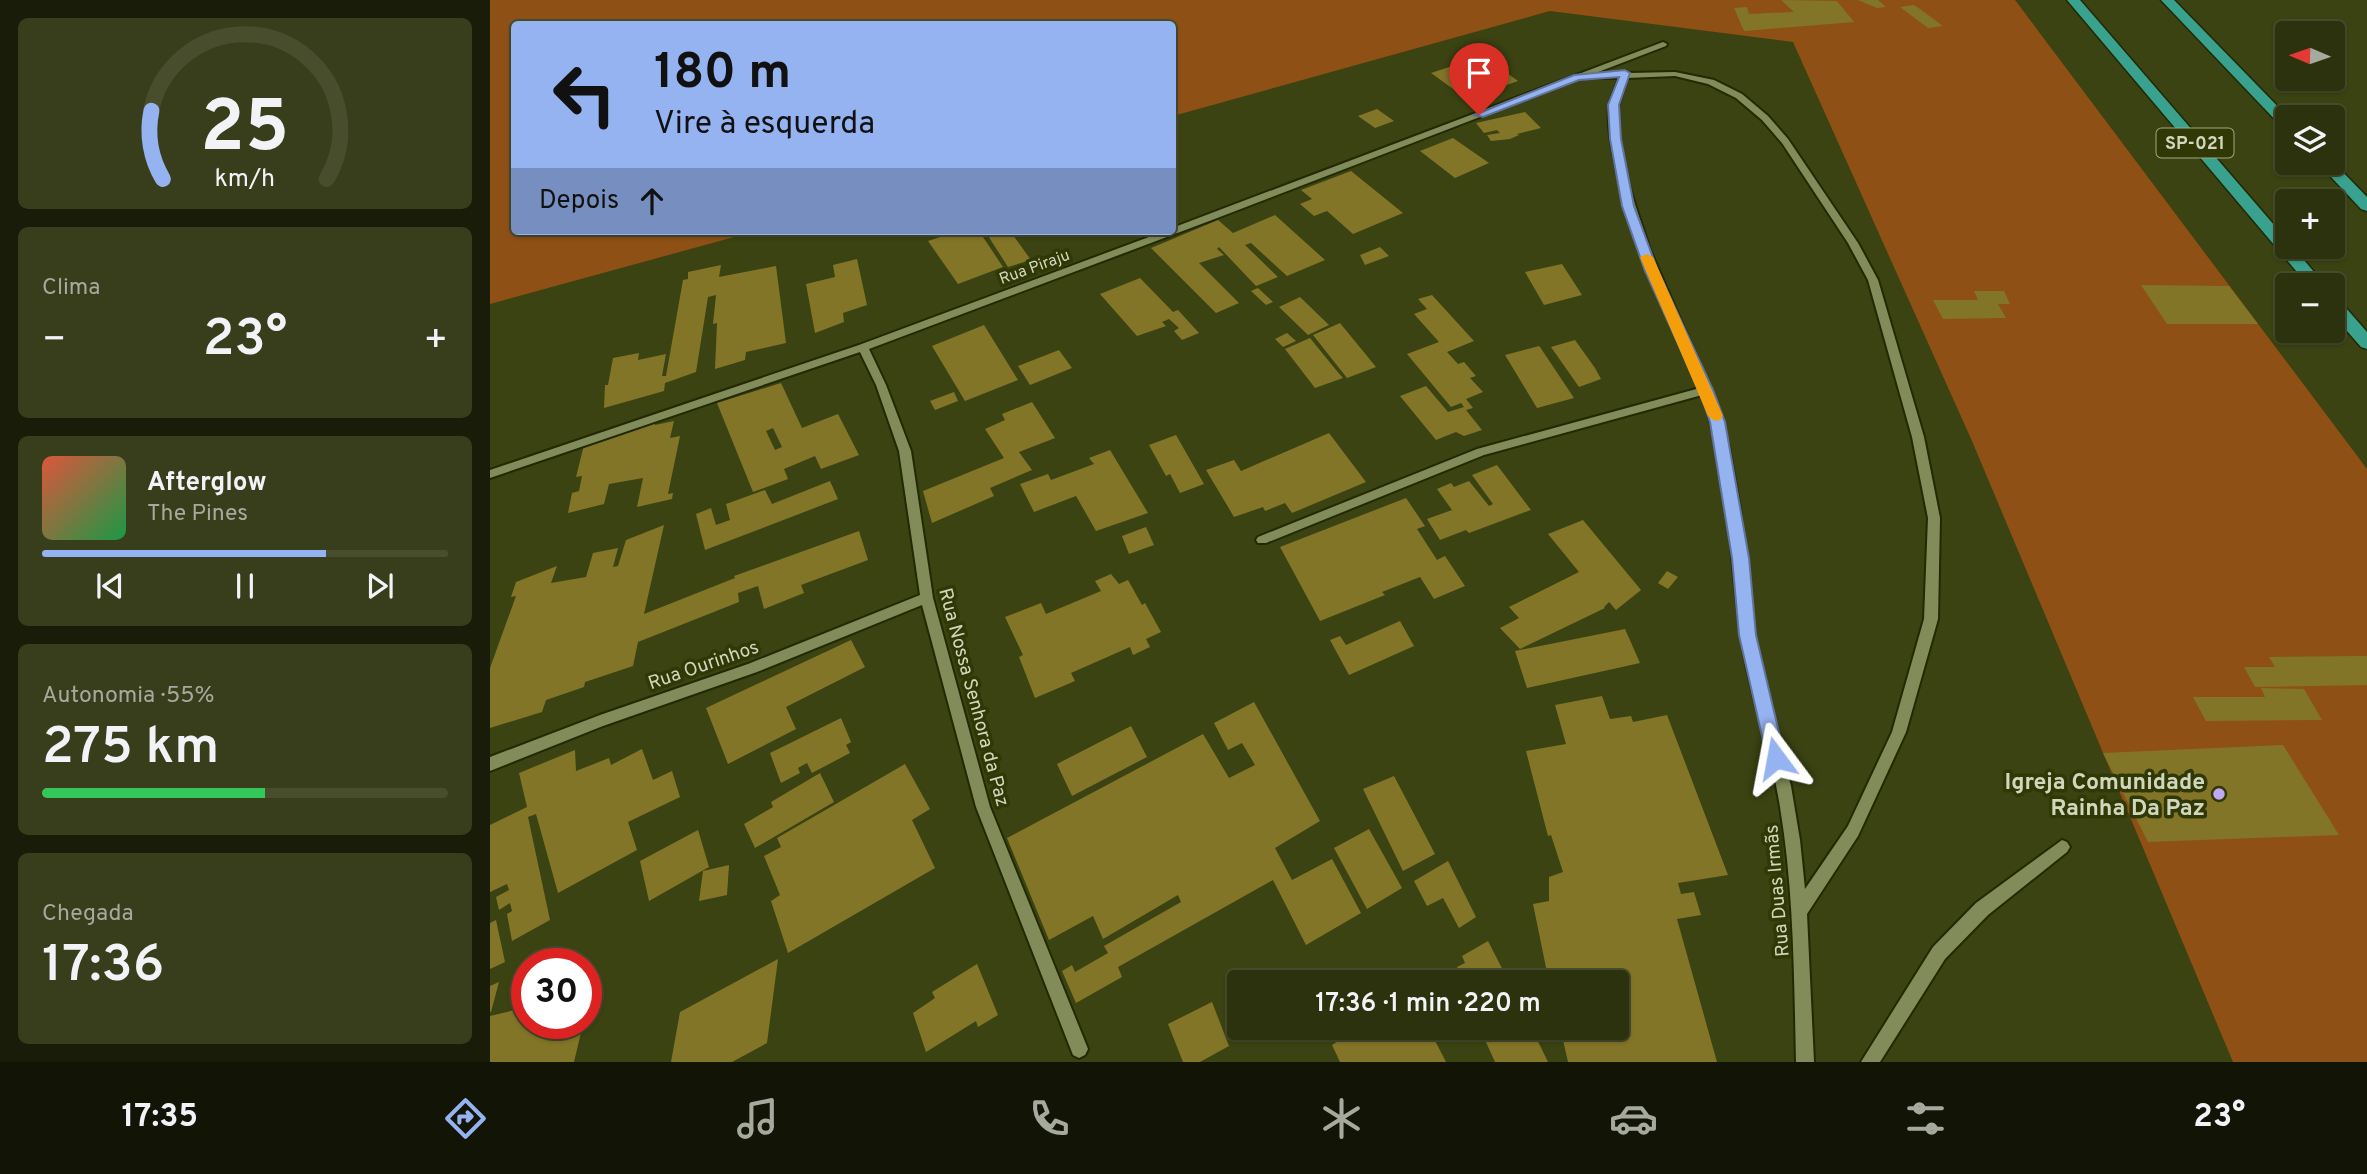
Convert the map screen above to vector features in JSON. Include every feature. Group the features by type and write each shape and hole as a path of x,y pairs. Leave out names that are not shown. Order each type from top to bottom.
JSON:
{"highway":[{"name":"SP-021","path":"2073,0 2307,273"},
{"path":"2167,0 2275,112"},
{"path":"2337,175 2367,206"},
{"path":"2345,318 2367,343"}],"street":[{"name":"Rua Piraju","path":"1176,229 1663,44"},
{"path":"1578,77 1625,73 1675,74 1712,82 1739,96 1765,118 1785,141 1853,243 1873,280 1918,437 1934,518 1931,619 1899,732 1853,831 1800,910"},
{"name":"Rua Duas Irmãs","path":"1625,73 1614,105 1615,139 1628,206 1652,271 1706,390 1725,455 1740,558 1747,635 1787,807 1800,910 1805,1062"},
{"name":"Rua Piraju","path":"490,474 863,347 1160,235"},
{"name":"Rua Nossa Senhora da Paz","path":"863,347 881,385 905,451 927,598 983,807 1079,1049"},
{"path":"1262,540 1481,452 1706,390"},
{"name":"Rua Ourinhos","path":"490,764 600,721 752,668 927,598"},
{"path":"1870,1062 1938,953 1982,909 2062,848"}],"shaded area":[{"path":"490,0 2015,0 2367,469 2367,1062 2233,1062 1972,441 1793,42 1550,11 1176,115 1176,21 511,21 511,235 741,235 490,304"}],"building":[{"path":"1781,0 1837,1 1854,22 1744,31 1734,8 1747,7 1749,14 1794,12"},
{"path":"1858,0 1878,0 1886,7 1877,8"},
{"path":"1914,5 1943,26 1928,28 1900,7"},
{"path":"1483,56 1518,81 1467,99 1431,73"},
{"path":"1377,109 1394,121 1375,128 1358,116"},
{"path":"1525,112 1541,128 1517,134 1519,135 1510,139 1491,141 1487,135 1500,133 1497,130 1484,133 1476,123"},
{"path":"1453,138 1489,163 1455,178 1420,151"},
{"path":"1351,171 1403,213 1353,234 1327,211 1314,216 1300,204 1312,199 1301,190"},
{"path":"1275,215 1325,260 1287,276 1251,243 1245,245 1278,277 1256,286 1219,247 1217,249 1224,255 1199,263 1239,303 1216,313 1151,248 1218,220 1233,233"},
{"path":"946,235 982,235 1003,267 958,284 928,241"},
{"path":"988,235 1013,235 1031,260 1008,267"},
{"path":"1380,247 1389,256 1365,265 1360,255"},
{"path":"857,259 867,305 843,313 844,322 815,333 806,284 835,277 833,265"},
{"path":"1562,264 1582,295 1544,305 1525,272"},
{"path":"721,265 719,277 776,266 786,343 746,352 745,360 715,369 717,323 713,324 716,295 708,297 696,372 665,383 664,391 604,408 605,385 608,385 613,358 639,353 638,360 666,354 662,376 666,376 683,280 688,279 688,272"},
{"path":"1140,278 1173,312 1178,310 1199,333 1182,340 1174,331 1179,328 1169,319 1162,322 1166,326 1137,336 1100,294"},
{"path":"2141,285 2229,286 2258,324 2167,324"},
{"path":"1258,288 1273,302 1266,305 1251,291"},
{"path":"1974,291 2004,291 2010,304 1998,304 2006,318 1943,319 1933,300 1978,300"},
{"path":"1432,295 1474,341 1447,352 1458,364 1464,362 1476,376 1470,378 1483,392 1466,399 1473,408 1466,410 1482,430 1464,436 1456,432 1436,440 1400,396 1426,386 1448,412 1464,407 1461,403 1451,407 1407,354 1439,342 1414,314 1427,309 1418,299"},
{"path":"1300,297 1329,325 1308,335 1279,307"},
{"path":"1340,323 1376,367 1347,378 1313,335"},
{"path":"984,325 1018,380 965,401 932,346"},
{"path":"1287,333 1296,341 1283,347 1275,339"},
{"path":"1310,338 1343,378 1315,388 1285,349"},
{"path":"1575,340 1601,379 1579,387 1551,347"},
{"path":"1539,346 1574,398 1537,408 1505,355"},
{"path":"1059,350 1072,368 1030,385 1018,366"},
{"path":"781,383 802,428 838,414 859,455 821,469 815,456 784,469 788,479 753,492 717,403","holes":["773,428 782,447 775,450 766,431"]},
{"path":"954,392 958,401 935,410 930,401"},
{"path":"1032,402 1055,438 1019,452 1032,470 990,488 994,496 932,523 923,491 1004,458 985,429 1005,420 1002,414"},
{"path":"674,421 670,438 680,436 668,494 673,493 672,499 637,507 643,478 609,484 604,504 568,513 572,493 579,491 582,476 576,477 584,445 655,422 655,425"},
{"path":"1329,433 1366,482 1292,513 1285,503 1265,511 1263,507 1234,517 1206,470 1234,460 1241,471"},
{"path":"1176,435 1204,484 1180,493 1170,474 1166,476 1149,445"},
{"path":"1110,450 1148,513 1096,531 1076,496 1034,512 1020,484 1048,474 1051,480 1094,464 1089,458"},
{"path":"1497,465 1531,510 1469,533 1466,530 1440,540 1427,519 1452,510 1437,489 1451,483 1454,487 1469,481 1489,506 1493,504 1472,475"},
{"path":"830,481 838,499 705,550 696,514 711,508 716,525 730,520 726,504 765,490 772,504"},
{"path":"1406,498 1425,526 1417,529 1437,560 1445,556 1465,586 1434,599 1420,577 1382,592 1385,595 1320,621 1280,547"},
{"path":"1583,520 1641,590 1616,610 1609,602 1605,608 1520,649 1500,628 1519,618 1509,607 1579,572 1548,534"},
{"path":"664,525 644,614 735,578 734,576 859,531 868,560 801,585 804,593 764,609 758,586 738,593 739,602 638,642 633,666 585,682 584,687 546,700 542,712 490,728 490,668 516,596 511,597 516,582 557,566 551,583 586,577 593,553 618,548 613,567 618,566 626,540"},
{"path":"1146,527 1154,545 1129,554 1122,536"},
{"path":"1667,571 1678,577 1668,589 1658,583"},
{"path":"1111,574 1119,584 1128,580 1161,632 1146,639 1150,647 1133,655 1130,647 1071,673 1075,681 1035,698 1019,657 1023,655 1005,617 1041,603 1046,614 1101,591 1095,581"},
{"path":"1400,621 1414,646 1349,675 1330,640 1340,636 1346,645"},
{"path":"1625,629 1640,663 1527,688 1515,651"},
{"path":"851,640 865,667 786,707 796,729 728,764 706,708"},
{"path":"2367,656 2367,685 2255,687 2244,667 2275,667 2269,657"},
{"path":"2261,688 2304,689 2322,720 2206,721 2193,697 2265,697"},
{"path":"1602,696 1610,719 1631,716 1633,722 1667,715 1728,875 1678,883 1681,894 1694,892 1701,915 1677,919 1717,1062 1568,1062 1563,1040 1629,1040 1629,970 1547,970 1533,904 1549,901 1549,877 1563,872 1551,835 1548,836 1526,751 1566,744 1555,705"},
{"path":"1254,702 1320,821 1275,848 1292,880 1332,859 1361,913 1306,945 1273,880 1118,967 1122,977 1076,1003 1062,971 1072,965 1075,972 1108,953 1104,946 1181,902 1178,895 1103,939 1093,916 1049,940 1007,838 1203,734 1229,778 1255,765 1242,743 1228,750 1214,723"},
{"path":"841,718 851,742 846,745 850,753 812,773 807,763 798,768 800,773 781,783 770,753"},
{"path":"1131,726 1147,757 1072,796 1057,764"},
{"name":"Igreja Comunidade Rainha Da Paz","path":"2283,745 2339,835 2148,842 2103,753"},
{"path":"642,749 653,780 672,771 680,797 628,822 637,850 558,893 536,814 528,817 550,920 512,941 507,914 512,911 510,903 499,910 496,897 509,890 507,884 490,892 490,825 527,807 519,773 575,750 576,771 609,758 611,765"},
{"path":"905,764 930,809 912,820 935,868 788,953 771,901 780,895 764,856 781,847 777,838"},
{"path":"820,773 834,802 755,848 744,824 773,807 771,802"},
{"path":"1394,776 1435,854 1403,871 1363,789"},
{"path":"1369,829 1402,888 1367,909 1334,848"},
{"path":"698,830 709,867 649,901 640,861"},
{"path":"1448,861 1476,917 1459,928 1443,898 1427,906 1414,881"},
{"path":"729,865 727,895 699,901 703,871"},
{"path":"496,920 505,962 490,969 490,923"},
{"path":"1488,941 1503,970 1458,970 1457,967 1465,963 1462,956"},
{"path":"778,959 767,1043 732,1062 671,1062 680,1012"},
{"path":"977,964 998,1015 978,1027 976,1021 926,1052 913,1013 935,998 932,992"},
{"path":"499,982 491,1012 490,1012 490,986"},
{"path":"1212,1002 1229,1046 1200,1062 1183,1062 1168,1024"},
{"path":"511,1011 511,1039 579,1039 574,1062 490,1062 490,1016"},
{"path":"1340,1040 1435,1040 1446,1062 1340,1062 1332,1045"},
{"path":"1485,1040 1537,1040 1548,1062 1495,1062"}],"slow traffic":[{"path":"1647,257 1715,416"}],"place":[{"name":"Igreja Comunidade Rainha Da Paz","path":"2219,794"}],"route":[{"path":"1479,115 1578,77 1625,73 1614,105 1615,139 1628,206 1652,271 1706,390 1717,422 1725,455 1740,558 1747,635 1776,758"}]}
